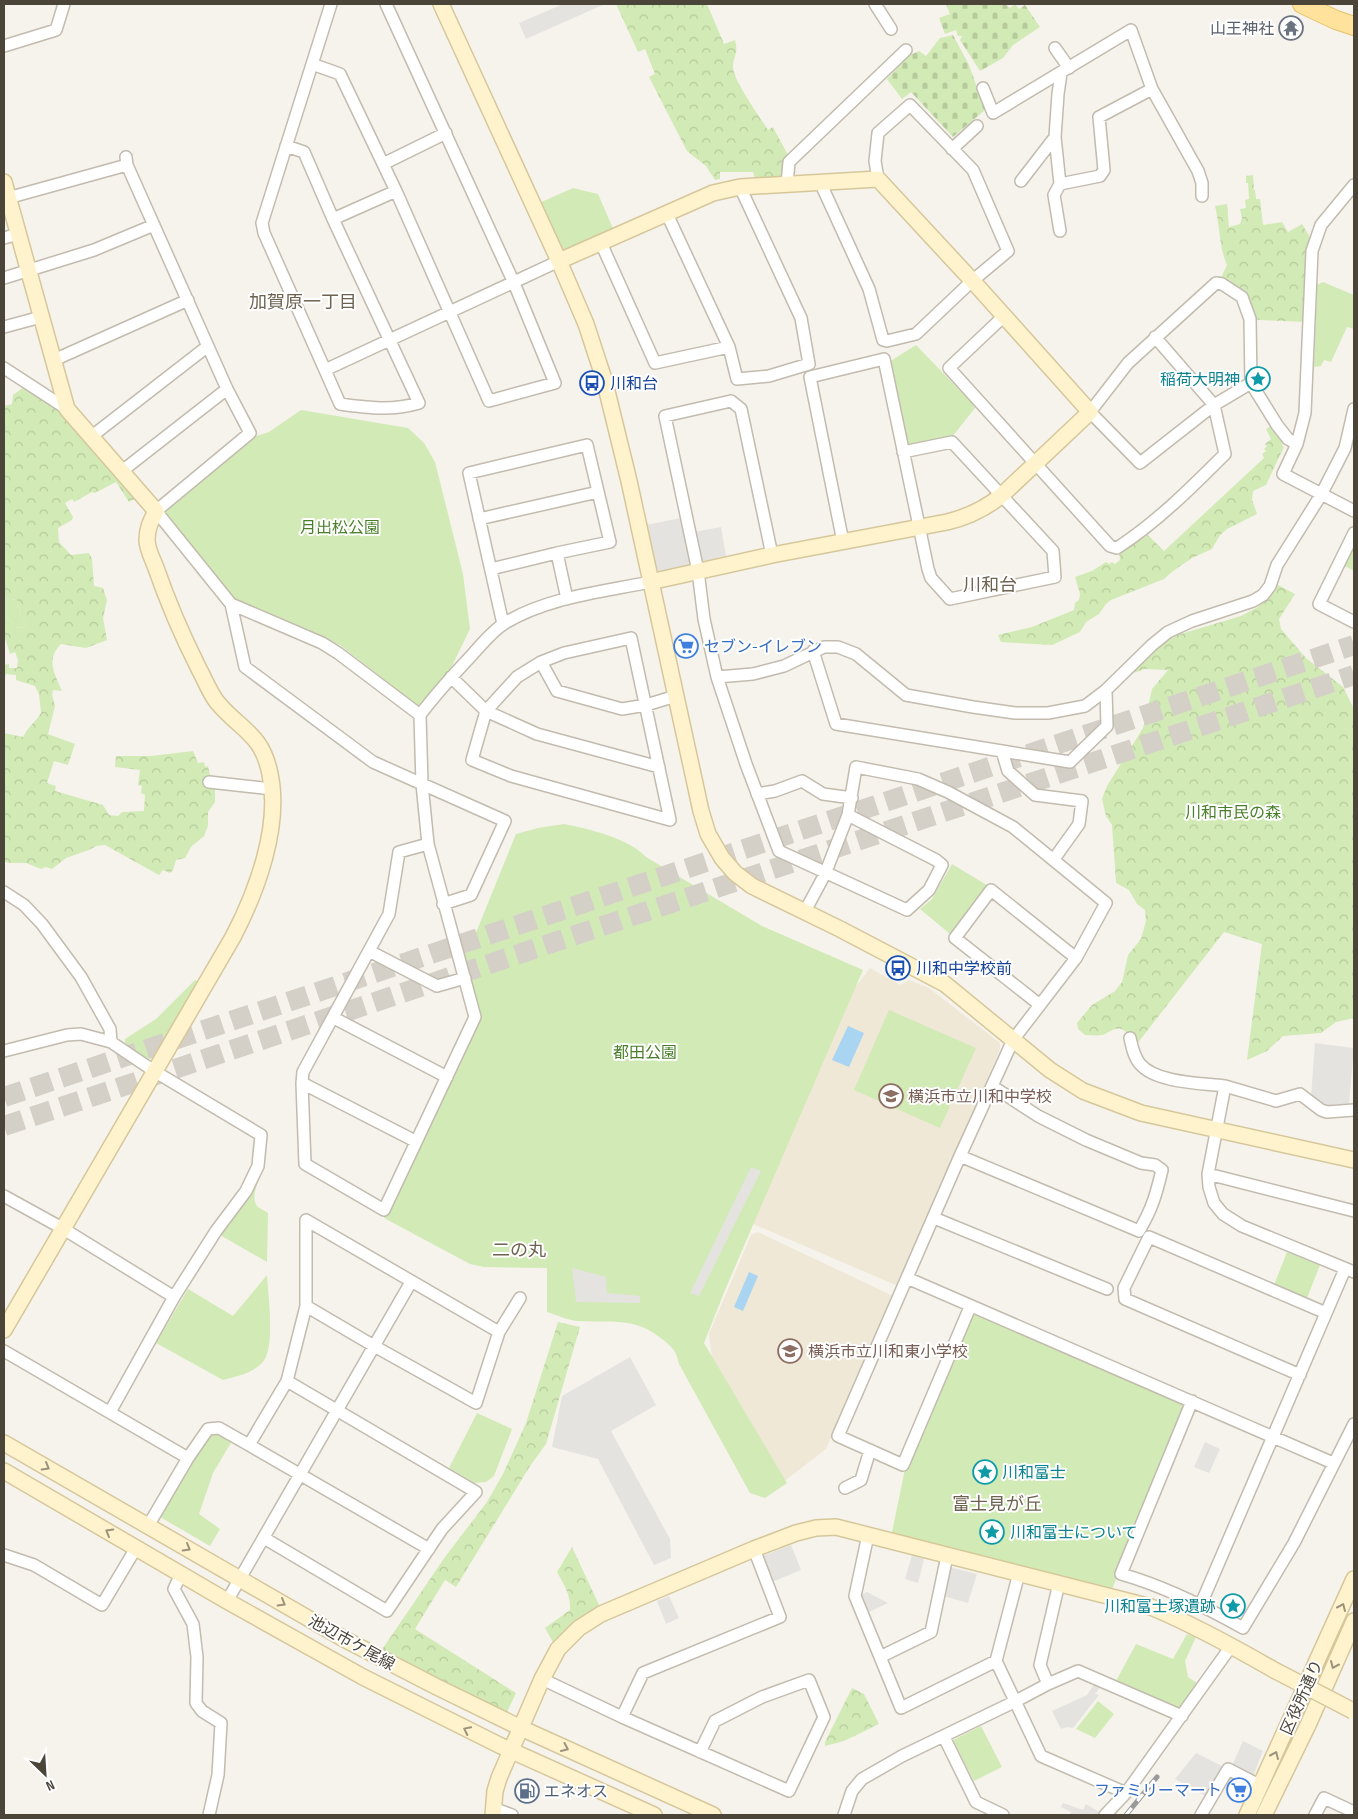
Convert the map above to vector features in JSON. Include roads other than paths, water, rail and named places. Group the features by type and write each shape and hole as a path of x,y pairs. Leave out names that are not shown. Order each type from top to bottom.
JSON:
{"main road":[{"path":"1302,4 1354,26"}],"street":[{"path":"4,46 56,30 64,4"},
{"path":"286,146 304,152 333,219 419,402 402,408 375,408 340,404 264,233 262,223 286,146 331,4"},
{"path":"312,64 340,74 396,191 489,401 556,383 514,283 386,4"},
{"path":"441,4 586,324 604,380 629,481 701,811 708,834 722,858 735,873 752,886 840,929 944,984 1050,1070 1083,1091 1141,1113 1354,1160"},
{"path":"875,4 891,29"},
{"path":"983,88 993,113 1132,30 1152,89 1198,171 1202,183 1202,196"},
{"path":"1055,48 1065,70 1058,94 1055,137 1060,184 1054,195 1060,231"},
{"path":"787,184 789,162 906,50"},
{"path":"1060,184 1100,176 1104,170 1099,117 1152,89"},
{"path":"820,182 869,289 883,340 887,341 916,334 972,281 1008,251 973,170 910,106 878,133 875,161 878,179 972,281 1004,316 1090,412 1140,462 1214,405 1251,383"},
{"path":"952,148 978,126"},
{"path":"383,164 446,133"},
{"path":"1020,181 1055,137"},
{"path":"4,1330 233,937 248,908 259,880 266,854 271,819 272,789 267,764 256,738 217,702 193,656 167,600 147,541 148,525 156,511 250,433 227,389 127,161 6,199"},
{"path":"325,370 450,314 559,261 714,193 740,187 878,179"},
{"path":"4,182 11,236 29,270 67,409"},
{"path":"1354,185 1321,226 1312,251 1305,413 1297,444 1283,474 1354,511"},
{"path":"667,214 729,347 737,379 769,376 808,364 800,318 740,187"},
{"path":"333,219 396,191"},
{"path":"4,278 94,250 154,225"},
{"path":"601,243 655,363 729,347"},
{"path":"428,844 399,852 389,914 303,1072 305,1164 384,1210 475,1017 428,844 422,784 420,715 451,677 504,624 537,607 567,599 772,554 920,527 960,519 974,514 988,507 1002,495 1090,412 1128,363 1216,283 1222,284 1242,297 1250,319 1251,383 1277,425 1288,438 1297,444"},
{"path":"54,360 188,300"},
{"path":"4,327 41,316"},
{"path":"1004,316 949,368 1110,546 1117,548 1142,532 1190,490 1225,454 1214,405 1155,337"},
{"path":"92,436 208,346"},
{"path":"844,542 810,377 884,359 903,452 931,578 950,599 1055,577 1053,551 952,442 903,452"},
{"path":"4,368 67,409 156,511 231,604 245,667 373,762 505,821 471,895 443,904"},
{"path":"122,471 227,389"},
{"path":"772,554 742,409 731,401 665,416 698,571 704,619 717,677 757,794 779,851 906,910 930,890 942,865 936,860 848,815"},
{"path":"717,677 753,674 784,666 824,647 838,647 856,654 906,695 1016,713 1048,713 1085,706 1106,690 1168,632 1192,621 1253,601 1264,595 1270,586 1277,565 1321,495 1346,448 1354,409"},
{"path":"491,569 610,542 587,445 469,473 479,519 504,624"},
{"path":"479,519 598,492"},
{"path":"1354,533 1319,604 1354,622"},
{"path":"557,553 567,599"},
{"path":"231,604 330,648 420,715"},
{"path":"631,638 646,705 670,820 511,776 472,760 486,711 517,677 541,662 564,652 631,638"},
{"path":"813,651 836,724 1070,762 1107,726 1106,690"},
{"path":"541,662 557,690 622,709 646,705 676,696"},
{"path":"451,677 486,711 537,734 659,767"},
{"path":"1002,751 1008,771 1035,795 1082,801 1079,824 1054,859"},
{"path":"804,912 825,874 848,815 856,767 918,779 948,792 1013,827 1106,903 1076,958 1012,1040 838,1436 904,1465 970,1307"},
{"path":"757,794 775,791 802,781 823,794 852,798"},
{"path":"209,782 272,789"},
{"path":"1040,1006 955,938 991,890 1076,958"},
{"path":"4,892 24,905 42,924 81,977 110,1029 111,1042"},
{"path":"369,951 438,986 465,978"},
{"path":"334,1018 447,1077"},
{"path":"4,1051 67,1035 81,1034 111,1042 154,1071 261,1135 258,1166 246,1191 216,1231 174,1297 110,1412"},
{"path":"1130,1038 1135,1056 1141,1065 1159,1077 1225,1086 1276,1101 1300,1094 1321,1110 1328,1112 1354,1110"},
{"path":"302,1084 415,1141"},
{"path":"960,1156 1139,1231 1156,1198 1162,1170 1155,1165 1141,1163 1078,1136 1038,1116 992,1086"},
{"path":"1201,1604 1326,1314 1350,1270 1242,1226 1223,1214 1214,1203 1209,1187 1208,1174 1225,1086"},
{"path":"1208,1174 1354,1212"},
{"path":"4,1196 62,1228 174,1297"},
{"path":"934,1218 1107,1289"},
{"path":"249,1445 287,1381 306,1306 306,1220 499,1332"},
{"path":"1300,1375 1125,1299 1124,1288 1149,1237 1326,1314"},
{"path":"907,1278 970,1307 1334,1463"},
{"path":"227,1601 411,1282"},
{"path":"306,1306 476,1403 499,1332 520,1298"},
{"path":"4,1351 188,1458"},
{"path":"264,1538 387,1611 442,1529 476,1492 287,1381"},
{"path":"1192,1401 1121,1574 1201,1604 1242,1628 1294,1543 1354,1424"},
{"path":"148,1526 188,1458 208,1429 219,1428 429,1549"},
{"name":"池辺市ケ尾線","path":"4,1443 353,1644 437,1688 521,1728 714,1815"},
{"path":"845,1488 861,1480 870,1450"},
{"name":"池辺市ケ尾線","path":"4,1471 227,1601 363,1677 511,1750 654,1815"},
{"path":"512,1815 493,1812 497,1785 542,1679 558,1649 579,1628 600,1614 754,1549 796,1533 816,1528 836,1527 1151,1607 1232,1645 1274,1670 1353,1712"},
{"path":"868,1535 855,1596 901,1708 996,1661"},
{"path":"4,1555 34,1565 102,1605 136,1548"},
{"path":"622,1717 643,1673 780,1617 754,1549"},
{"path":"880,1657 932,1632 947,1556"},
{"path":"1019,1573 996,1661 1041,1756 1126,1793"},
{"path":"181,1574 174,1589 193,1624 197,1657 196,1703 202,1711 221,1723 218,1775 209,1815"},
{"name":"区役所通り","path":"1247,1815 1354,1579"},
{"path":"1048,1684 1040,1665 1059,1583"},
{"name":"区役所通り","path":"1264,1815 1308,1725 1354,1620"},
{"path":"1105,1815 1126,1793 1232,1645"},
{"path":"844,1815 852,1791 862,1779 902,1756 1078,1671 1182,1716"},
{"path":"542,1679 622,1717 700,1752 789,1791 824,1717 809,1680 762,1697 715,1721 700,1752"},
{"path":"944,1737 976,1802 1003,1815"},
{"path":"1201,1815 1228,1769 1261,1786"},
{"path":"1315,1815 1324,1798 1354,1812"}],"water":[{"path":"848,1026 864,1033 849,1067 832,1060"},
{"path":"749,1272 758,1276 743,1311 734,1307"}],"tunnel":[{"path":"4,1097 1354,645"},
{"path":"4,1126 1354,675"}],"railway":[{"path":"1126,1815 1157,1777"}],"place":[{"name":"山王神社","path":"1291,28"},
{"name":"稲荷大明神","path":"1258,379"},
{"name":"川和台","path":"592,383"},
{"name":"セブン-イレブン","path":"686,646"},
{"name":"川和中学校前","path":"898,968"},
{"name":"横浜市立川和中学校","path":"891,1096"},
{"name":"横浜市立川和東小学校","path":"790,1351"},
{"name":"川和富士","path":"985,1472"},
{"name":"川和富士について","path":"992,1532"},
{"name":"川和富士塚遺跡","path":"1233,1606"},
{"name":"ファミリーマート","path":"1239,1790"},
{"name":"エネオス","path":"527,1791"}],"district":[{"name":"加賀原一丁目","path":"303,302"},
{"name":"川和台","path":"990,585"},
{"name":"二の丸","path":"519,1250"},
{"name":"富士見が丘","path":"997,1504"}],"park label":[{"name":"月出松公園","path":"340,527"},
{"name":"川和市民の森","path":"1233,812"},
{"name":"都田公園","path":"645,1052"}]}
